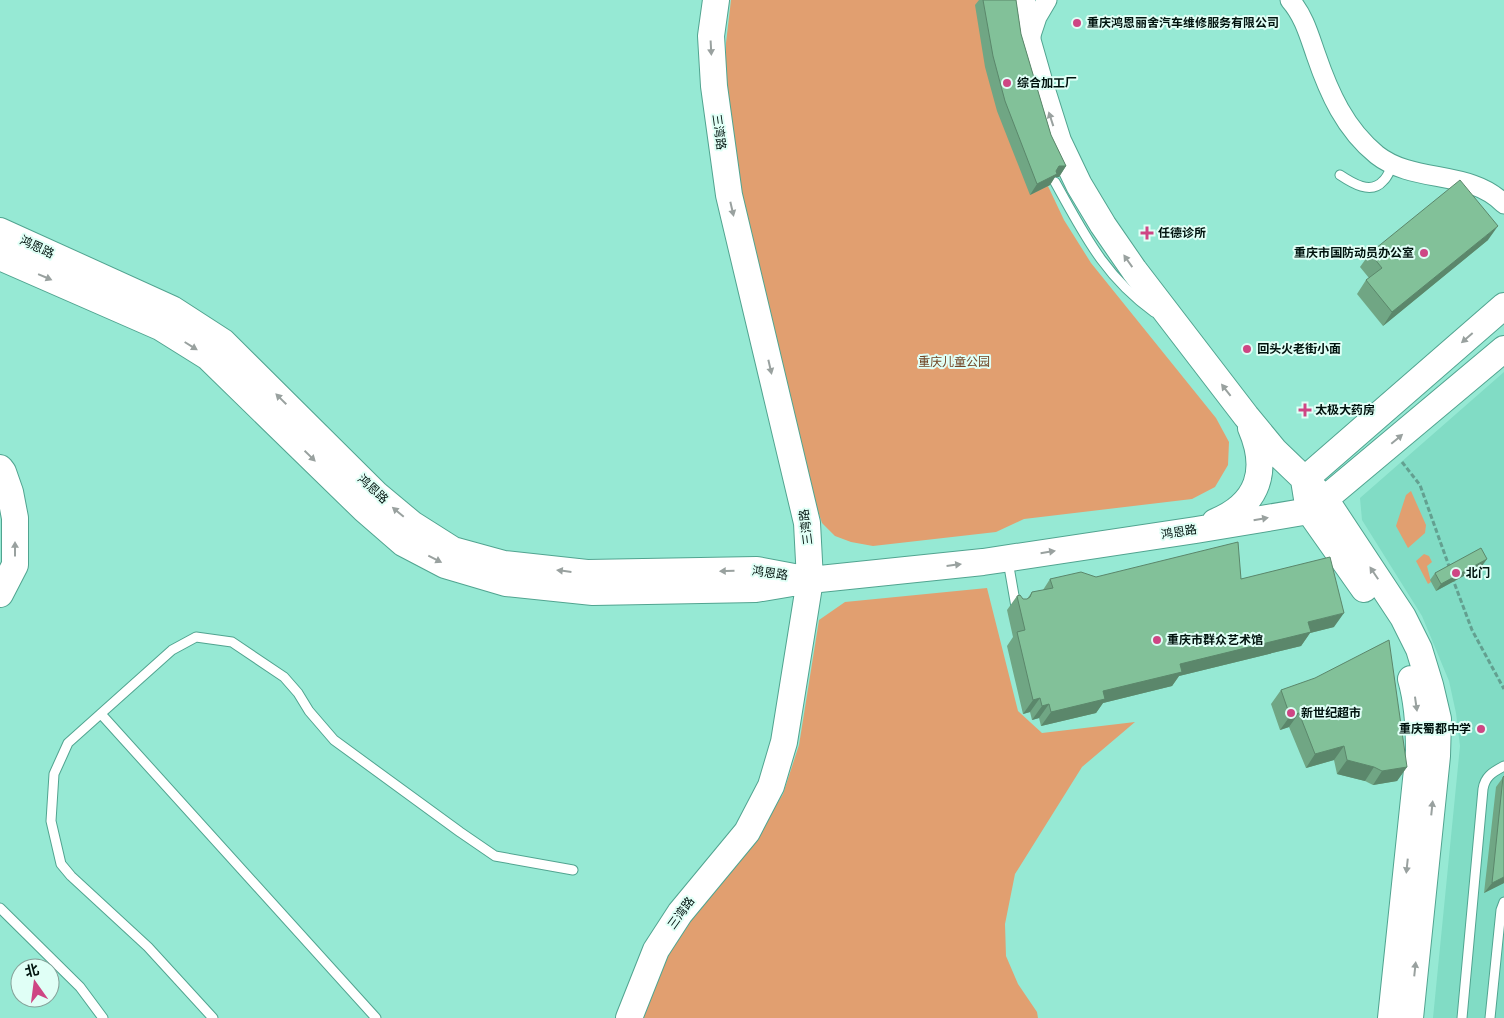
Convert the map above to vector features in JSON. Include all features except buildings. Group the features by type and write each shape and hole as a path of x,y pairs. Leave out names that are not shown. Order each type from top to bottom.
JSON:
{"main road":[{"name":"三湾路","path":"629,1018 656,950 680,913 746,832 771,786 784,742 810,580 808,523 731,205 726,177 714,86 711,36 716,0"},
{"path":"1022,0 1028,42 1058,141 1079,185 1103,226 1134,270 1246,416 1274,450 1304,480 1390,626 1404,655 1415,692 1419,722 1419,751 1391,1018"},
{"name":"鸿恩路","path":"0,231 172,309 223,342 376,494 412,524 453,550 504,564 587,574 757,570 810,580"},
{"name":"鸿恩路","path":"0,257 160,327 208,357 365,510 403,543 445,565 506,583 593,592 756,589 810,580 995,560 1196,530 1317,505"},
{"path":"1304,480 1504,306"},
{"path":"1317,505 1504,349"},
{"path":"1196,530 1227,517 1245,502 1256,486 1261,469 1259,453 1246,416"},
{"path":"1274,450 1289,457 1304,460 1318,458 1338,450"},
{"path":"0,468 10,492 15,518 15,565 0,594"},
{"path":"1317,505 1403,617 1419,649 1438,719 1437,756 1410,1018"}],"street":[{"path":"1028,42 1037,17 1047,0"},
{"path":"1290,0 1305,23 1328,88 1343,118 1360,140 1379,156 1393,164 1428,175 1470,183 1487,191 1504,204"}],"lane":[{"path":"1340,175 1353,183 1370,188 1384,181 1393,164"},
{"path":"1055,182 1087,241 1108,270 1135,298 1180,330"},
{"path":"995,560 1016,607"},
{"path":"213,1018 148,947 70,876 61,864 51,821 54,774 68,743 172,650 196,637 232,642 284,676 298,693 309,711 334,740 495,856 573,870"},
{"path":"101,714 376,1018"},
{"path":"1462,1018 1483,789 1487,778 1504,766"},
{"path":"1490,1018 1501,910 1504,902"},
{"path":"0,908 80,987 103,1018"}],"path":[{"path":"1389,445 1420,485 1466,616 1504,689"}],"shaded area":[{"name":"重庆蜀都中学","path":"1504,372 1504,1018 1433,1018 1460,746 1456,713 1449,681 1422,616 1362,520 1360,498"}],"green space":[{"name":"重庆儿童公园","path":"731,0 994,0 1039,167 1064,220 1091,263 1216,418 1229,442 1228,465 1215,487 1192,499 1024,519 996,532 873,546 851,542 835,536 822,523 732,162 725,94 726,43"},
{"path":"1411,491 1426,525 1425,533 1408,548 1396,526 1406,495"},
{"path":"1424,554 1429,556 1432,562 1427,566 1431,582 1428,584 1416,561"},
{"path":"987,588 1018,711 1042,733 1135,722 1082,767 1015,874 1005,924 1006,956 1018,984 1037,1012 1038,1018 636,1018 661,953 754,841 783,794 799,745 819,620 845,602"}],"place":[{"name":"重庆鸿恩丽舍汽车维修服务有限公司","path":"1077,23"},
{"name":"综合加工厂","path":"1007,83"},
{"name":"任德诊所","path":"1147,233"},
{"name":"重庆市国防动员办公室","path":"1424,253"},
{"name":"回头火老街小面","path":"1247,349"},
{"name":"太极大药房","path":"1305,410"},
{"name":"北门","path":"1456,573"},
{"name":"重庆市群众艺术馆","path":"1157,640"},
{"name":"新世纪超市","path":"1291,713"},
{"name":"重庆蜀都中学","path":"1481,729"}]}
